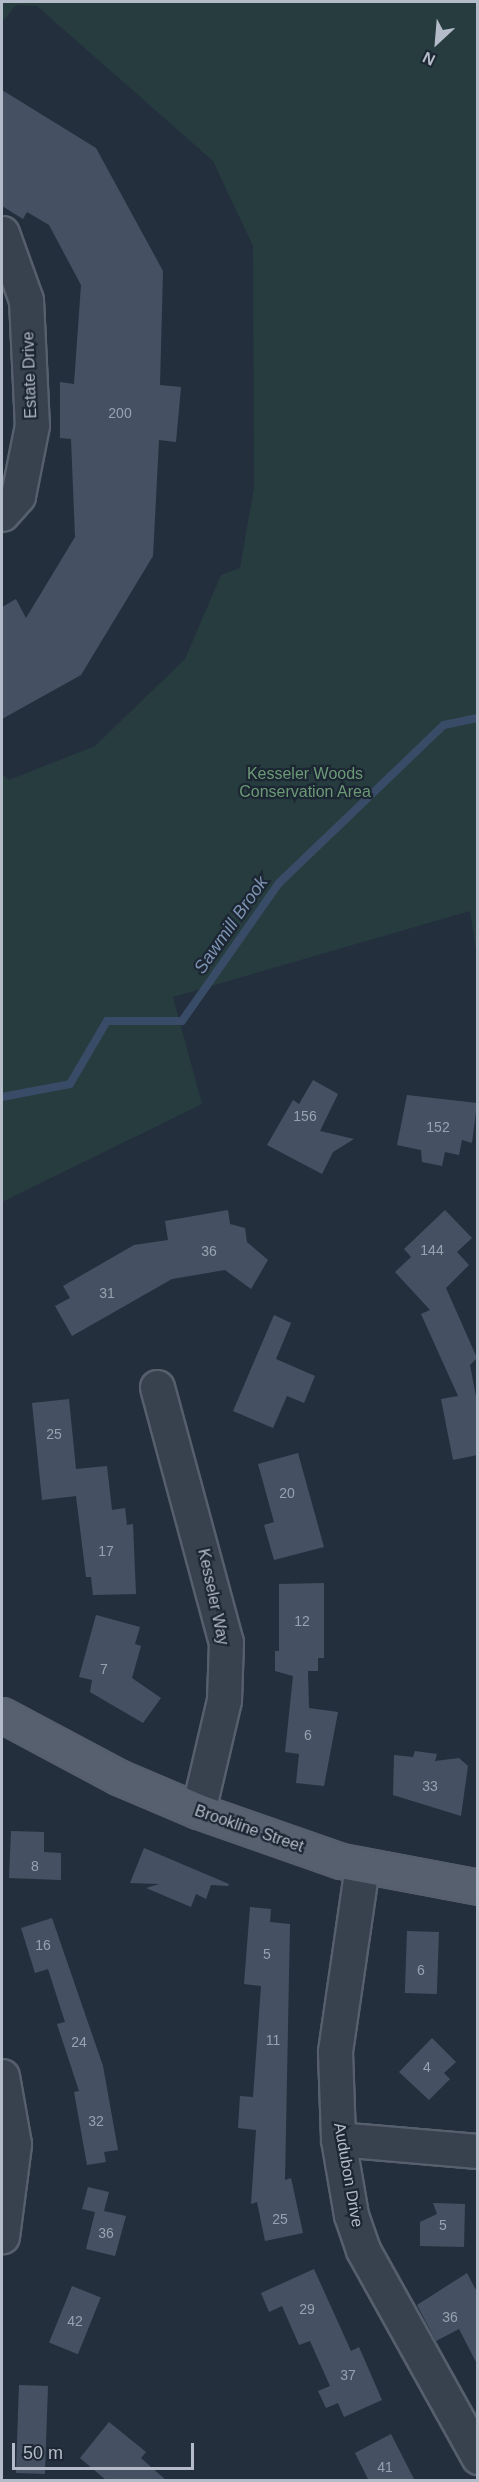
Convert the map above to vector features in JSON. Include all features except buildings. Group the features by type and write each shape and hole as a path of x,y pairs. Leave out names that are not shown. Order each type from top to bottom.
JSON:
{"main road":[{"name":"Brookline Street","path":"2,1715 34,1733 198,1811 362,1866 477,1887"}],"street":[{"name":"Estate Drive","path":"2,233 26,300 32,425 18,496 2,514"},
{"name":"Kesseler Way","path":"157,1387 225,1642 224,1700 198,1811"},
{"name":"Audubon Drive","path":"362,1866 335,2052 338,2139 363,2250 477,2457"},
{"path":"2,2076 14,2144 2,2236"},
{"path":"338,2139 477,2151"}],"green space":[{"name":"Kesseler Woods Conservation Area","path":"2,2 478,2 477,958 470,911 173,997 202,1104 2,1202 2,774 9,780 95,746 185,659 221,575 240,568 254,488 253,246 213,161 37,6 16,5 2,22"}],"waterway":[{"name":"Sawmill Brook","path":"2,1097 70,1084 107,1021 182,1021 279,883 444,725 478,718"}]}
